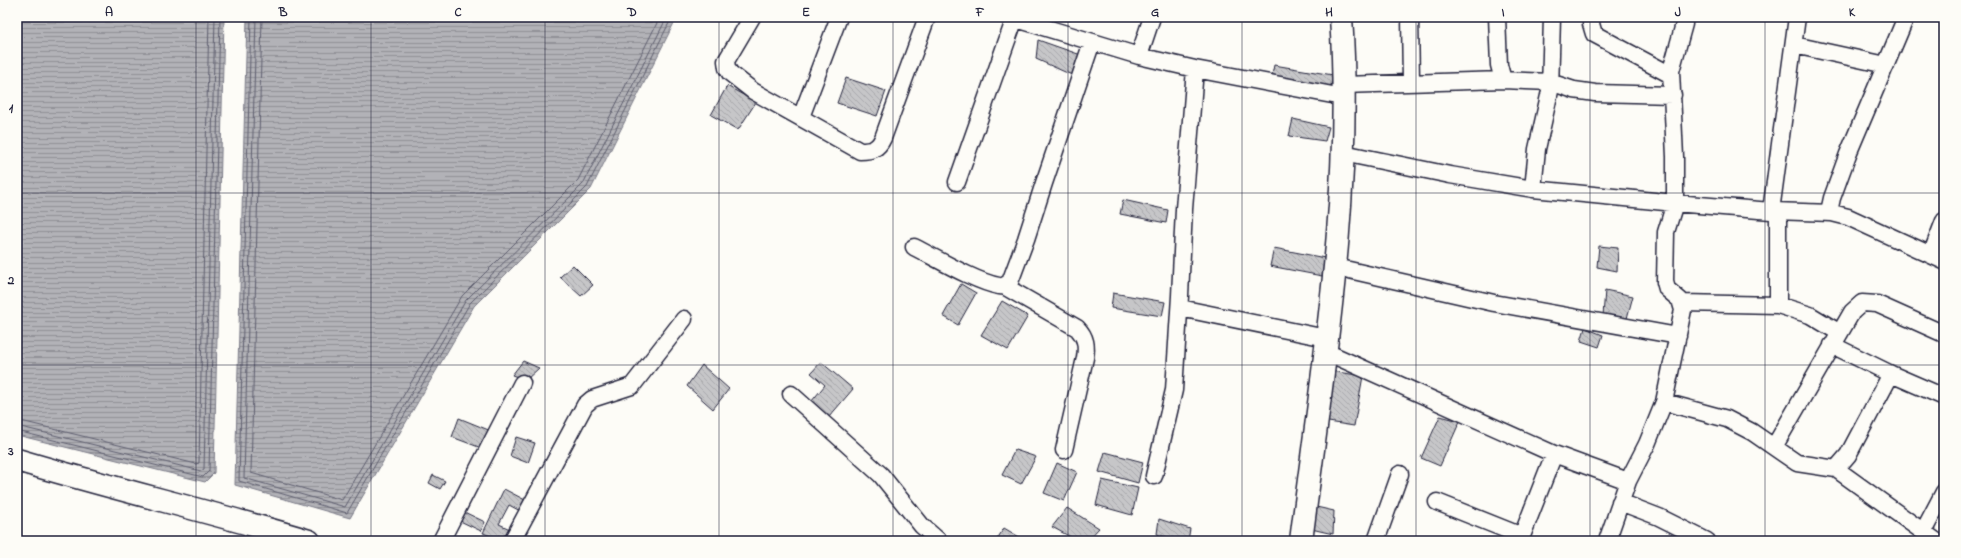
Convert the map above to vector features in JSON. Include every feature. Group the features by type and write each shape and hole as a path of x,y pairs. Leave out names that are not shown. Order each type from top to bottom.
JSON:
{"street":[{"path":"752,17 726,61 727,68 730,73 753,91 860,150 874,150 880,145 927,17"},
{"path":"800,117 839,17"},
{"path":"1139,56 1152,17"},
{"path":"1301,541 1336,267 1343,153 1341,17"},
{"path":"1410,17 1411,82"},
{"path":"1497,17 1499,65 1503,80"},
{"path":"1533,188 1537,149 1550,82 1552,17"},
{"path":"1592,17 1591,24 1594,34 1671,75"},
{"path":"1607,541 1628,480 1647,444 1664,402 1682,319 1682,304 1680,300 1667,289 1665,282 1666,232 1675,203 1673,95 1671,75 1673,60 1684,24 1684,17"},
{"path":"1778,305 1775,211 1798,17"},
{"path":"1832,213 1830,207 1832,198 1906,17"},
{"path":"957,182 1012,18 1139,56 1195,70 1343,91 1411,82 1503,80 1550,82 1574,90 1595,93 1673,95"},
{"path":"1004,286 1010,282 1026,239 1092,42"},
{"path":"1794,45 1886,65"},
{"path":"1154,476 1174,390 1180,308 1184,209 1195,70"},
{"path":"1343,153 1450,176 1533,188 1675,203 1775,211 1832,213 1848,217 1937,258 1944,221"},
{"path":"914,247 978,278 999,286 1004,286 1077,328 1082,333 1087,348 1064,450"},
{"path":"1336,267 1494,303 1544,310 1678,336"},
{"path":"1774,448 1836,339 1856,307 1862,303 1868,302 1877,304 1944,334"},
{"path":"1682,304 1778,305 1810,315 1836,339 1891,374 1944,397"},
{"path":"1180,308 1325,345 1554,454 1628,480"},
{"path":"512,541 585,405 592,400 632,386 684,319"},
{"path":"1836,469 1848,455 1891,374"},
{"path":"441,541 522,383"},
{"path":"791,394 881,475 922,526 939,541"},
{"path":"1664,402 1727,419 1752,432 1797,463 1836,469 1936,541"},
{"path":"1437,502 1521,539 1554,454"},
{"path":"17,460 76,478 229,517 309,541"},
{"path":"1376,541 1400,474"},
{"path":"1923,532 1944,492"},
{"path":"1620,502 1659,517 1707,541"}],"water":[{"path":"17,17 224,17 214,473 205,482 17,435"},
{"path":"247,17 677,17 591,189 474,306 350,518 235,485"}],"building":[{"path":"1038,40 1081,55 1074,76 1036,59"},
{"path":"1274,65 1333,75 1330,90 1271,80"},
{"path":"846,78 886,91 877,116 837,103"},
{"path":"727,86 756,102 738,130 711,115"},
{"path":"1293,119 1329,127 1325,141 1289,136"},
{"path":"1123,200 1168,210 1166,223 1120,214"},
{"path":"1599,246 1618,248 1617,271 1597,267"},
{"path":"1274,248 1325,258 1322,276 1270,266"},
{"path":"573,265 593,285 581,296 560,277"},
{"path":"961,284 976,293 958,325 943,316"},
{"path":"1605,290 1633,296 1626,322 1603,316"},
{"path":"1113,293 1165,302 1162,316 1111,308"},
{"path":"1002,301 1028,316 1008,350 981,335"},
{"path":"1585,328 1603,335 1599,347 1581,341"},
{"path":"523,361 539,368 526,380 512,375"},
{"path":"821,362 853,389 829,417 811,402 825,385 811,373"},
{"path":"702,365 729,389 713,409 687,386"},
{"path":"1331,371 1363,376 1354,426 1322,421"},
{"path":"1440,416 1460,421 1440,466 1421,458"},
{"path":"459,418 491,431 484,449 452,437"},
{"path":"516,437 535,443 528,463 510,456"},
{"path":"1015,450 1036,457 1021,484 1002,475"},
{"path":"1105,452 1143,462 1138,483 1099,472"},
{"path":"1057,463 1077,472 1064,501 1044,493"},
{"path":"433,475 445,481 440,489 429,483"},
{"path":"1102,480 1138,488 1132,515 1096,505"},
{"path":"504,489 527,501 522,512 509,505 499,524 512,530 504,541 483,533"},
{"path":"1312,506 1334,511 1333,534 1307,528"},
{"path":"1067,508 1099,528 1087,541 1078,541 1052,527"},
{"path":"460,510 485,522 481,531 456,519"},
{"path":"1159,519 1190,529 1188,541 1177,541 1157,534"},
{"path":"1004,528 1026,541 996,541"}]}
